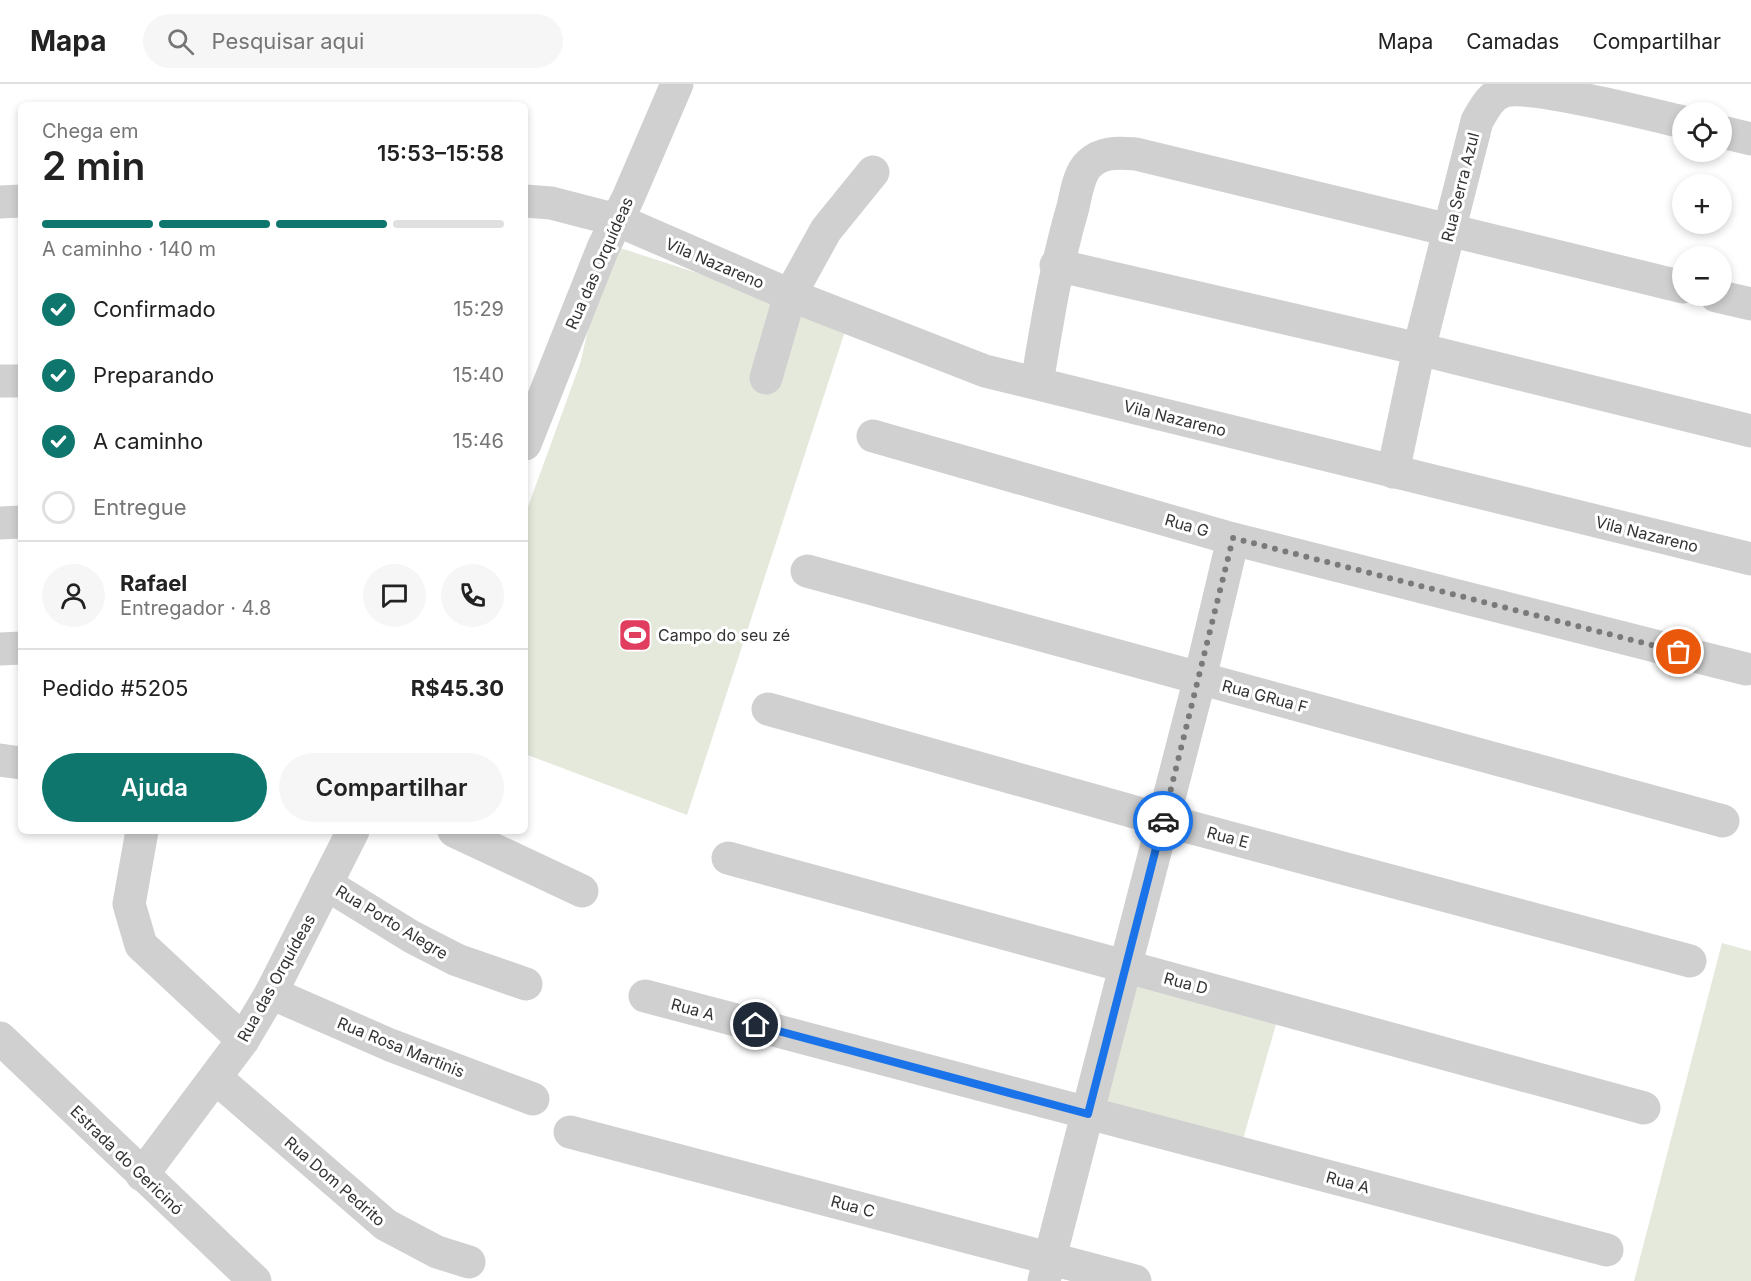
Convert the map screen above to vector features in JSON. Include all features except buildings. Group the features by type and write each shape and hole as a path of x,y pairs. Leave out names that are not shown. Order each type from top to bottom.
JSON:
{"street":[{"name":"Rua das Orquídeas","path":"528,429 541,364 617,220 676,84"},
{"name":"Rua Serra Azul","path":"1393,472 1419,349 1477,121 1488,101 1505,90 1538,89 1672,119"},
{"path":"1732,134 1751,138"},
{"path":"1037,383 1056,265 1087,166 1099,156 1113,152 1136,154 1672,284"},
{"path":"766,378 790,295 826,230 873,172"},
{"path":"0,202 18,201"},
{"name":"Vila Nazareno","path":"528,201 552,202 617,220 790,295 985,371 1751,559"},
{"path":"1056,265 1419,349 1751,431"},
{"path":"1732,300 1751,304"},
{"path":"0,381 18,381"},
{"name":"Rua G","path":"873,436 1233,538 1746,669"},
{"path":"0,523 18,522"},
{"path":"1047,1269 1200,678 1233,538"},
{"name":"Rua GRua F","path":"807,571 1723,821"},
{"path":"0,649 18,648"},
{"name":"Rua E","path":"768,709 1163,820 1690,961"},
{"path":"0,760 18,763"},
{"path":"141,834 129,904 141,945 243,1040"},
{"name":"Rua das Orquídeas","path":"142,1175 243,1040 271,993 351,834"},
{"path":"460,834 582,891"},
{"name":"Rua D","path":"728,858 1644,1108"},
{"name":"Rua Porto Alegre","path":"326,884 412,937 457,960 526,984"},
{"name":"Rua Rosa Martinis","path":"271,993 390,1045 533,1099"},
{"name":"Rua A","path":"645,996 1607,1250"},
{"name":"Estrada do Gericinó","path":"0,1038 255,1281"},
{"name":"Rua Dom Pedrito","path":"216,1078 386,1225 437,1252 469,1262"},
{"name":"Rua C","path":"570,1132 1047,1269 1135,1281"}],"shaded area":[{"name":"Campo do seu zé","path":"608,244 848,322 687,815 528,755 528,507 580,364"},
{"path":"1722,943 1751,951 1751,1281 1634,1281"},
{"path":"1126,967 1281,1007 1239,1153 1088,1114"}],"way so far":[{"path":"1163,821 1233,538 1679,652"}],"place":[{"name":"Campo do seu zé","path":"635,635"}],"route":[{"path":"756,1025 1088,1114 1163,821"}]}
